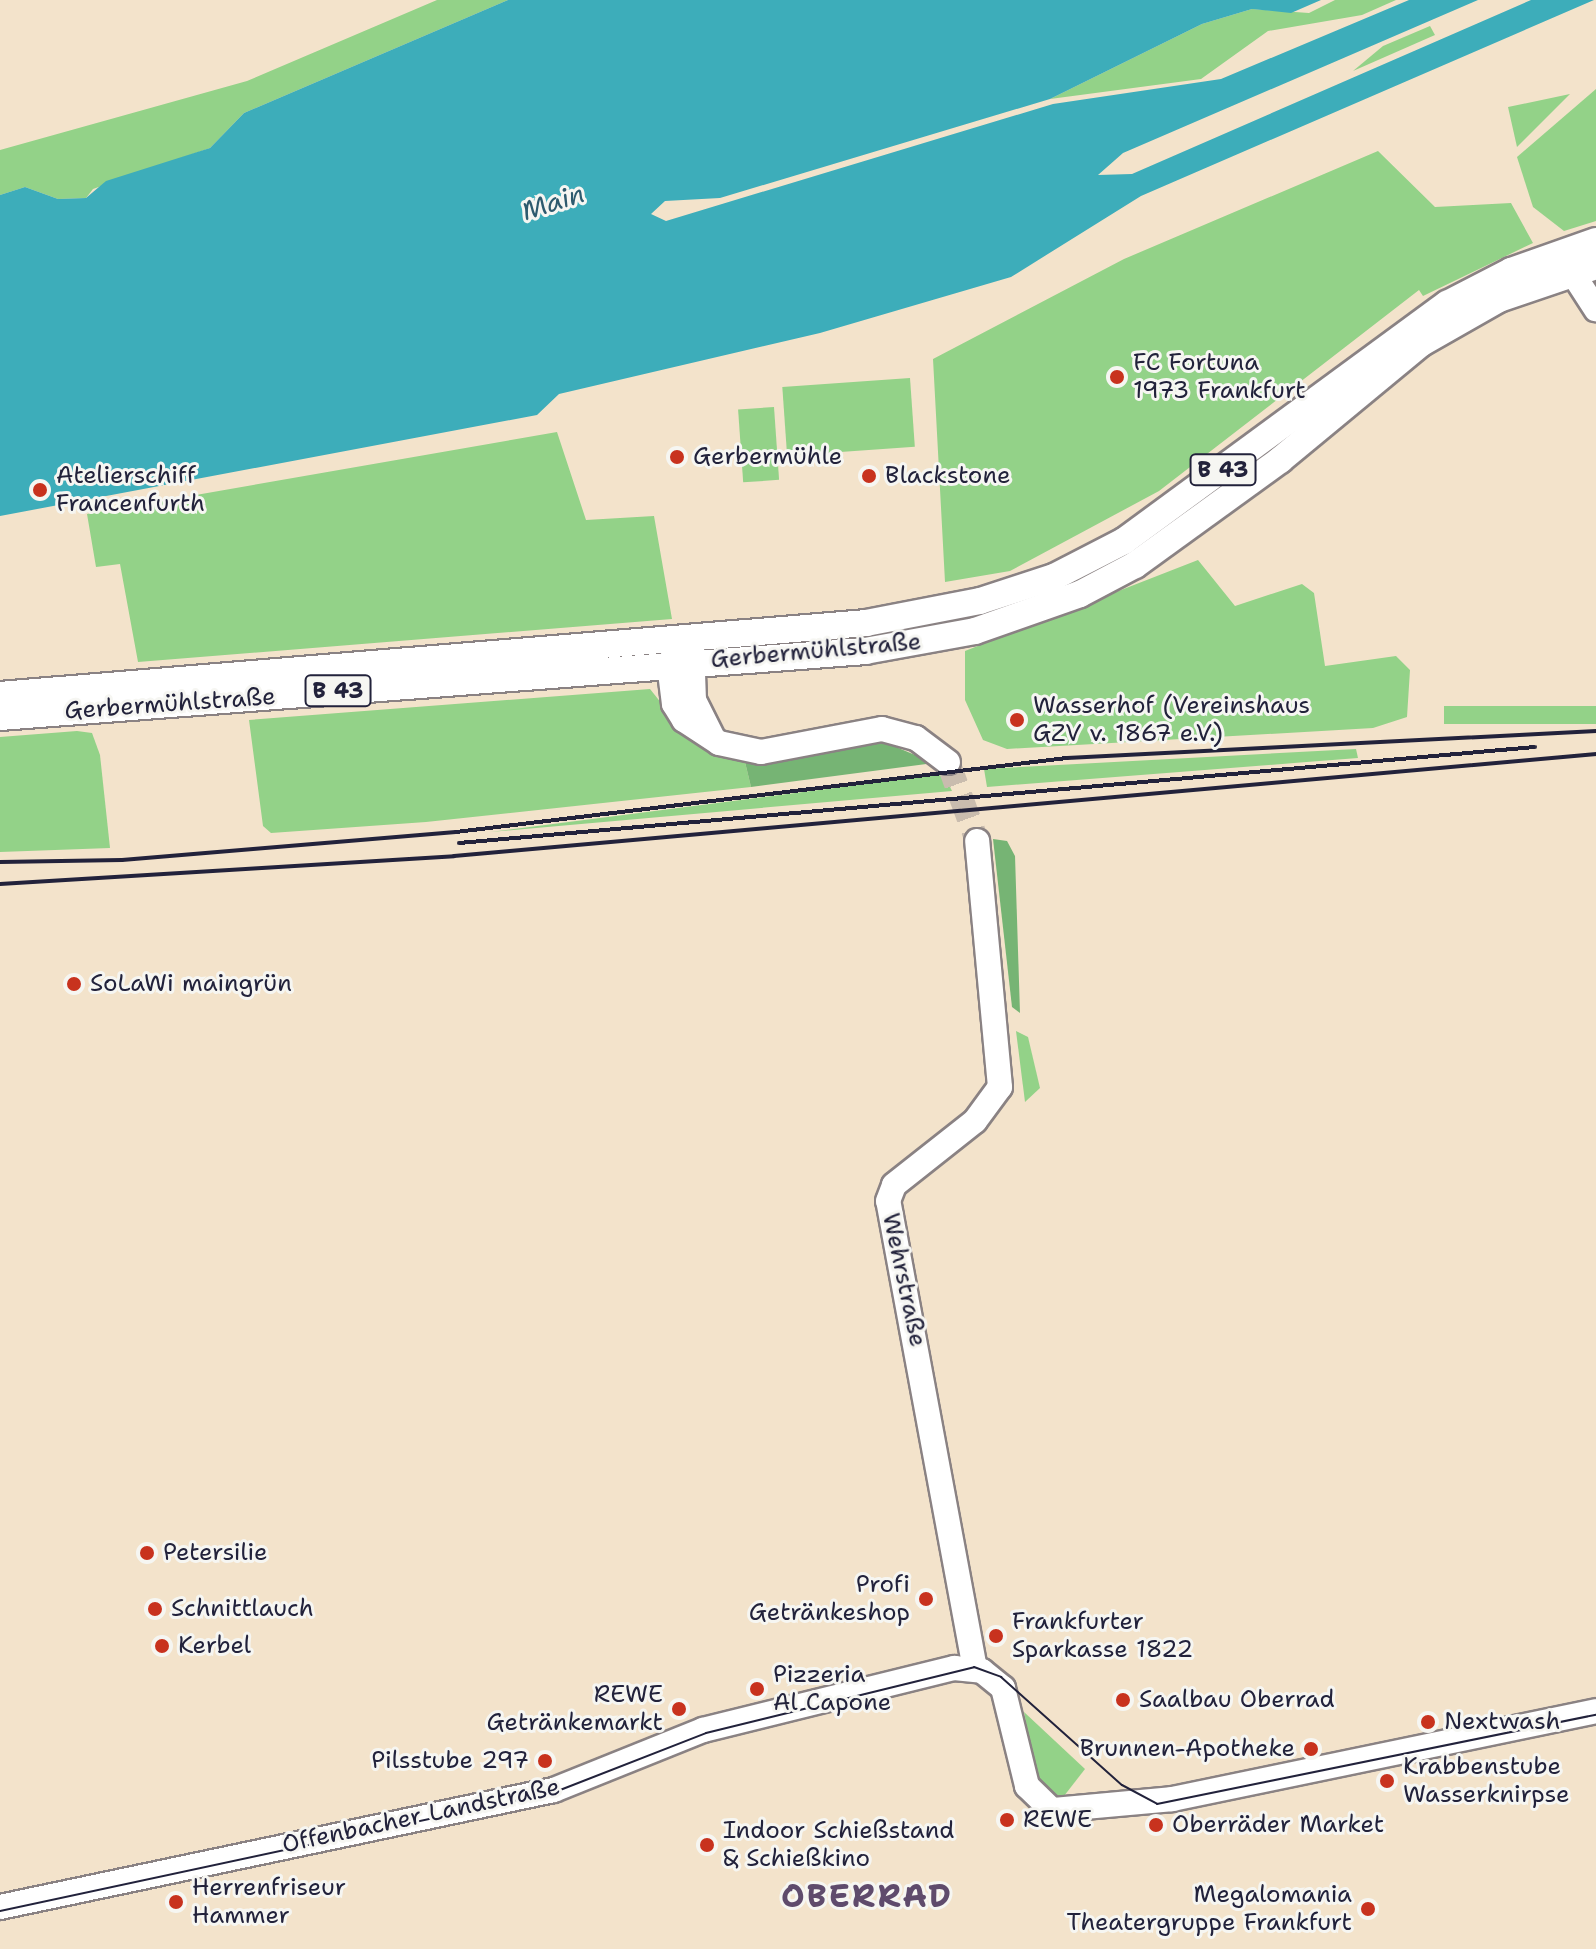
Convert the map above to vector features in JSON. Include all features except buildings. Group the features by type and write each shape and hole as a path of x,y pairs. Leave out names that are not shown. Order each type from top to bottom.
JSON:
{"main road":[{"path":"1588,261 1596,309"},
{"name":"Gerbermühlstraße","path":"0,717 99,700 948,638 1080,594 1186,533 1420,344 1499,299 1588,261"},
{"path":"684,655 697,712 719,743 761,752 882,729 916,738 948,762"},
{"name":"Gerbermühlstraße","path":"0,695 99,700"},
{"name":"Wehrstraße","path":"975,1669 888,1201 894,1185 975,1121 1000,1087 977,841"},
{"name":"Offenbacher Landstraße","path":"0,1907 554,1790 703,1730 946,1669 975,1669"},
{"path":"975,1669 999,1684 1027,1786 1040,1806 1067,1810 1156,1801 1596,1711"}],"green space":[{"path":"437,0 508,0 244,113 210,148 93,189 86,198 58,199 25,187 0,195 0,150 247,81"},
{"path":"1335,0 1396,0 1362,15 1268,31 1201,79 1050,99 1202,24 1252,9 1309,13"},
{"path":"1430,26 1435,35 1353,71 1383,46"},
{"path":"1596,89 1596,221 1564,231 1533,207 1517,157"},
{"path":"1570,94 1517,147 1508,107"},
{"name":"FC Fortuna 1973 Frankfurt","path":"1378,151 1435,207 1511,203 1533,243 1423,296 1419,290 1159,491 1010,571 945,582 933,359 1124,259"},
{"path":"910,378 915,447 787,456 782,387"},
{"path":"774,407 779,480 743,482 738,410"},
{"path":"557,432 586,520 654,516 672,619 138,662 120,564 96,567 87,514"},
{"path":"1198,560 1235,606 1302,584 1314,593 1325,666 1396,656 1410,670 1407,717 1373,728 1007,749 983,740 965,700 965,651"},
{"path":"650,689 690,739 745,762 751,787 426,822 271,833 263,826 249,720"},
{"path":"1444,706 1596,706 1596,724 1444,724"},
{"path":"77,731 92,733 100,755 110,848 0,852 0,737"},
{"path":"877,739 934,763 751,787 745,762"},
{"path":"1356,749 1358,758 987,787 984,769"},
{"path":"944,774 952,791 490,832"},
{"path":"993,839 1007,841 1015,856 1020,1013 1012,1007"},
{"path":"1016,1031 1028,1037 1040,1088 1025,1102"},
{"path":"1024,1712 1085,1769 1064,1796 1048,1795 1037,1779"}],"water":[{"name":"Main","path":"508,0 1321,0 1291,13 1252,9 1202,24 1050,99 720,198 665,201 651,214 666,221 1053,104 1221,79 1409,0 1478,0 1123,153 1098,175 1132,174 1531,0 1594,0 1141,196 1011,277 820,333 559,394 537,415 0,516 0,195 25,187 58,199 86,198 106,181 210,148 244,113"}],"tunnel":[{"path":"948,762 977,841"}],"tram line":[{"path":"0,1911 555,1792 706,1733 974,1667 1001,1677 1122,1785 1157,1804 1596,1715"}],"railway":[{"path":"0,862 122,860 456,832 1067,758 1596,731"},
{"path":"459,843 1535,747"},
{"path":"0,884 454,856 1596,754"}],"place":[{"name":"FC Fortuna 1973 Frankfurt","path":"1117,377"},
{"name":"Gerbermühle","path":"677,457"},
{"name":"Blackstone","path":"869,476"},
{"name":"Atelierschiff Francenfurth","path":"40,490"},
{"name":"Wasserhof (Vereinshaus GZV v. 1867 e.V.)","path":"1017,720"},
{"name":"SoLaWi maingrün","path":"74,984"},
{"name":"Petersilie","path":"147,1553"},
{"name":"Profi Getränkeshop","path":"926,1599"},
{"name":"Schnittlauch","path":"155,1609"},
{"name":"Frankfurter Sparkasse 1822","path":"996,1636"},
{"name":"Kerbel","path":"162,1646"},
{"name":"Pizzeria Al Capone","path":"757,1689"},
{"name":"Saalbau Oberrad","path":"1123,1700"},
{"name":"REWE Getränkemarkt","path":"679,1709"},
{"name":"Nextwash","path":"1428,1722"},
{"name":"Brunnen-Apotheke","path":"1311,1749"},
{"name":"Pilsstube 297","path":"545,1761"},
{"name":"Krabbenstube Wasserknirpse","path":"1387,1781"},
{"name":"REWE","path":"1007,1820"},
{"name":"Oberräder Market","path":"1156,1825"},
{"name":"Indoor Schießstand & Schießkino","path":"707,1845"},
{"name":"Herrenfriseur Hammer","path":"176,1902"},
{"name":"Megalomania Theatergruppe Frankfurt","path":"1368,1909"}],"district":[{"name":"OBERRAD","path":"867,1896"}]}
